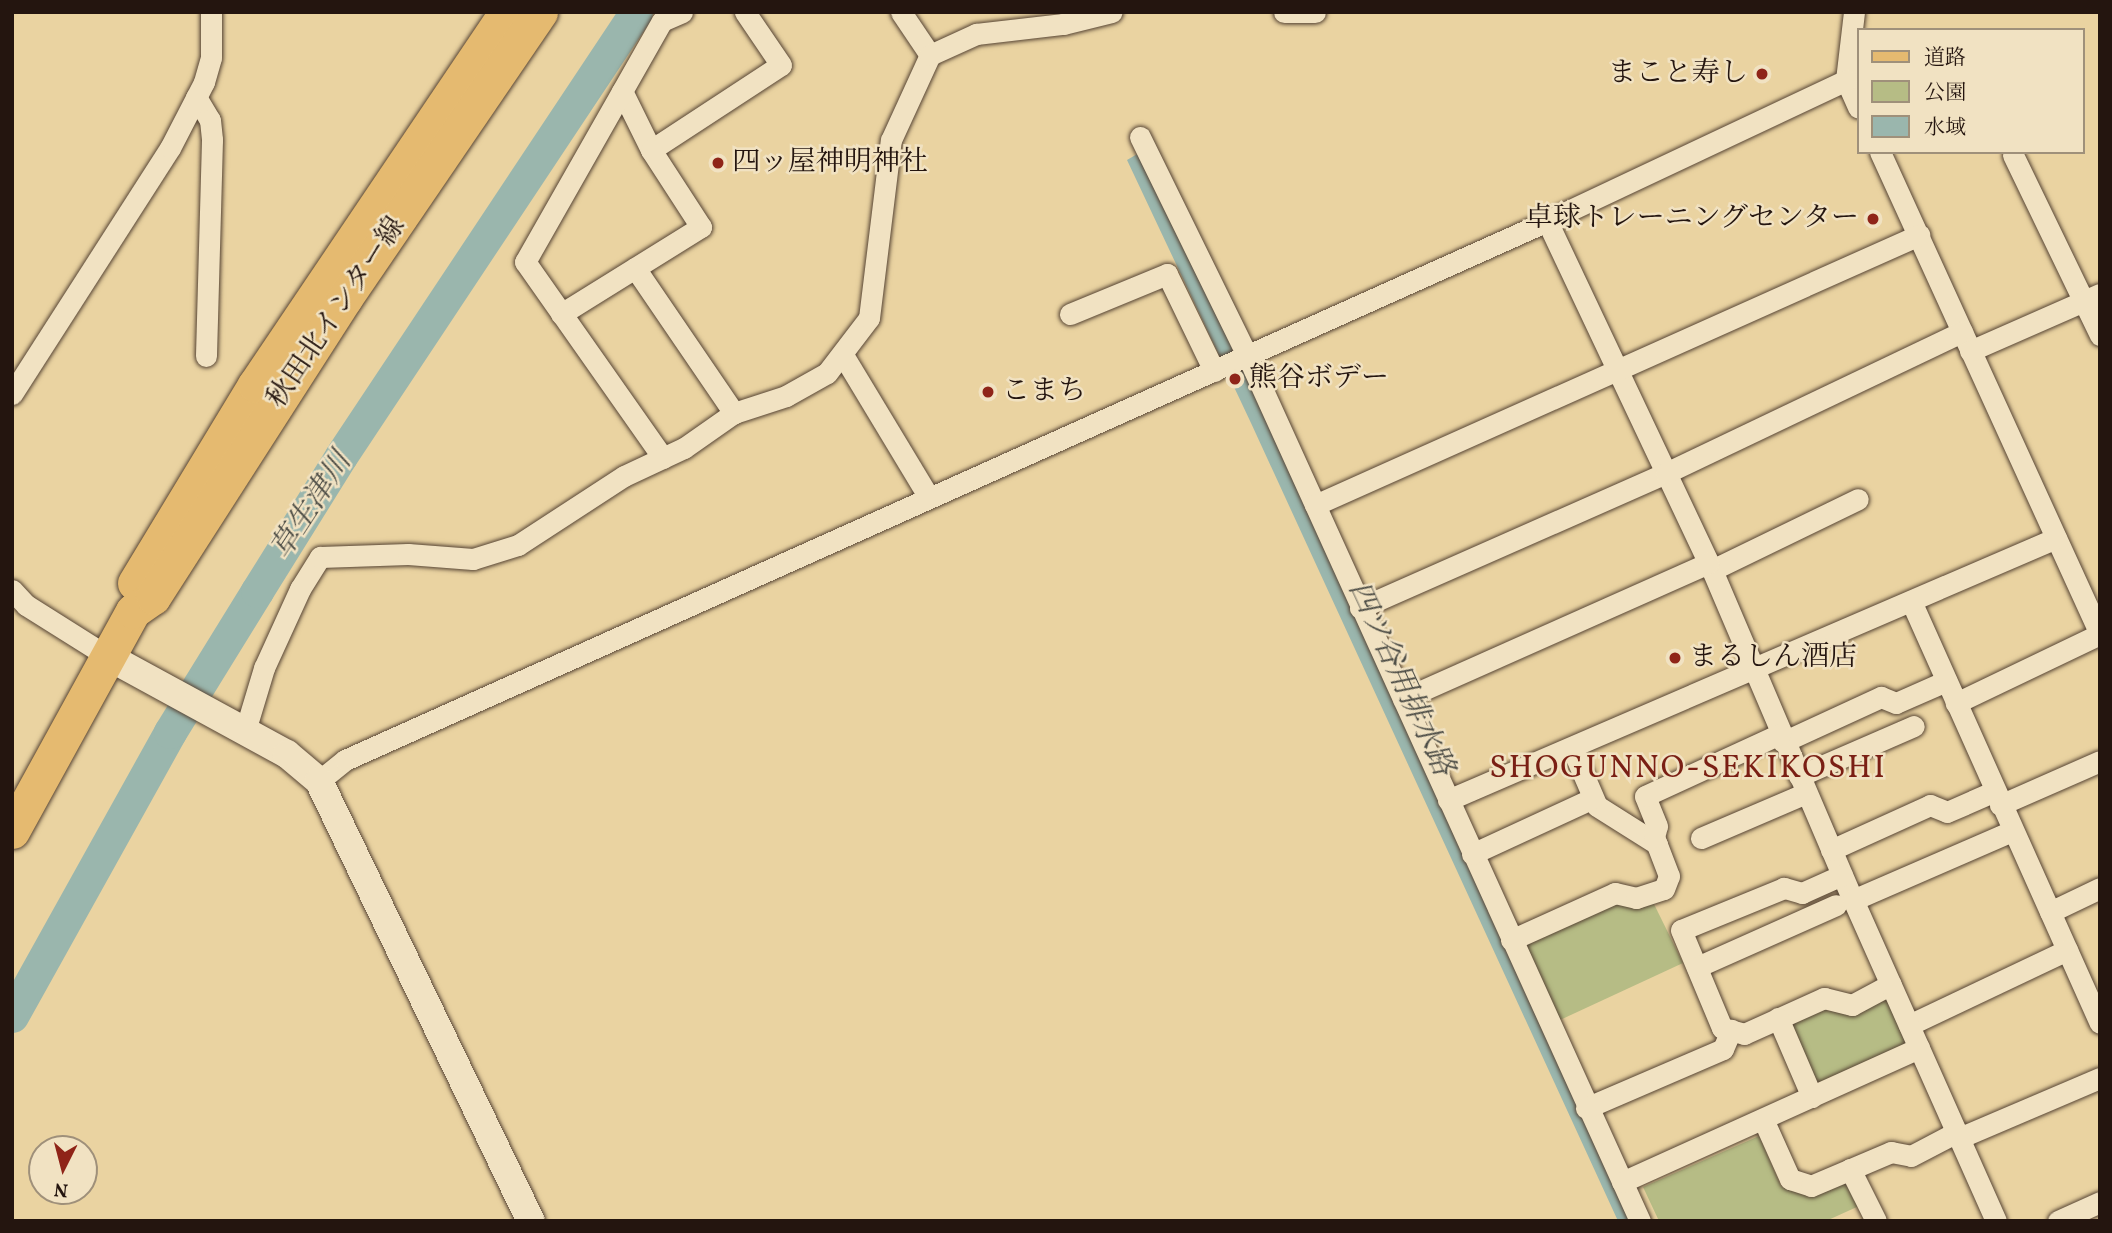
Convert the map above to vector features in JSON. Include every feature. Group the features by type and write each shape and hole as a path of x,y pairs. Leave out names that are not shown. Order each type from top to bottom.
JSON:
{"main road":[{"name":"秋田北インター線","path":"133,611 133,587 255,386 507,12"},
{"name":"秋田北インター線","path":"12,831 133,611 153,597 345,298 540,12"}],"street":[{"path":"12,394 148,183 196,97 211,57 211,12"},
{"path":"663,458 525,262 662,21 682,12"},
{"path":"651,150 781,65 744,12"},
{"path":"901,12 930,55"},
{"path":"238,727 300,589 320,557 408,554 473,559 518,545 624,476 684,448 734,413 786,396 827,373 869,318 891,140 930,55 976,34 1063,24 1112,12"},
{"path":"1284,12 1315,12"},
{"path":"1854,12 1846,80 1856,102"},
{"path":"319,781 345,760 928,496 1547,221 1846,80"},
{"path":"561,314 701,227 651,150 622,91"},
{"path":"196,97 211,120 212,140 206,356"},
{"path":"1140,137 1231,362"},
{"path":"1881,154 2100,634 1956,703"},
{"path":"2013,155 2092,297 2100,335"},
{"path":"1547,221 1710,567 1842,875 1845,902 1891,984 1996,1221"},
{"path":"1315,505 1919,235"},
{"path":"635,268 734,413"},
{"path":"1070,314 1167,274 1231,362 1315,505 1586,1108 1640,1221"},
{"path":"1360,608 1966,342 2092,297"},
{"path":"843,355 928,496"},
{"path":"1403,699 1710,567 1858,499"},
{"path":"1448,800 2056,538"},
{"path":"12,590 26,605 107,656 287,754 319,781 531,1221"},
{"path":"1911,601 1997,798 2099,1017"},
{"path":"1472,854 1600,805 1646,796 1881,697 1896,703 1946,681"},
{"path":"1701,838 1914,726"},
{"path":"1572,748 1600,805 1657,844"},
{"path":"1831,850 1930,805 1947,812 1997,798 2100,761"},
{"path":"1511,940 1615,893 1636,898 1664,889 1669,876 1654,836 1657,826 1646,796"},
{"path":"1697,967 2012,831"},
{"path":"1842,875 1802,893 1784,888 1681,930 1721,1028 1744,1034 1824,998 1852,1005 1891,984"},
{"path":"2050,912 2100,888"},
{"path":"1909,1025 2067,950"},
{"path":"1778,1018 1812,1097"},
{"path":"1586,1108 1723,1049 1731,1030"},
{"path":"1622,1182 1919,1048"},
{"path":"1763,1119 1790,1179 1811,1186 1891,1152 1911,1156 2100,1078"},
{"path":"1850,1169 1876,1221"},
{"path":"2058,1221 2100,1202"}],"green space":[{"path":"1652,900 1683,963 1560,1020 1524,943 1617,903"},
{"path":"1887,996 1908,1044 1817,1085 1788,1025 1824,1008"},
{"path":"1759,1136 1781,1186 1813,1195 1847,1181 1859,1206 1826,1221 1659,1221 1643,1187"}],"water":[{"name":"四ツ谷用排水路","path":"1139,153 1244,366 1632,1221 1618,1221 1127,160"}],"waterway":[{"name":"草生津川","path":"12,1016 170,732 257,591 341,456 636,12"}],"place":[{"name":"まこと寿し","path":"1762,74"},
{"name":"四ッ屋神明神社","path":"718,163"},
{"name":"卓球トレーニングセンター","path":"1873,219"},
{"name":"熊谷ボデー","path":"1235,379"},
{"name":"こまち","path":"988,392"},
{"name":"まるしん酒店","path":"1675,658"}],"district":[{"name":"SHOGUNNO-SEKIKOSHI","path":"1688,769"}]}
